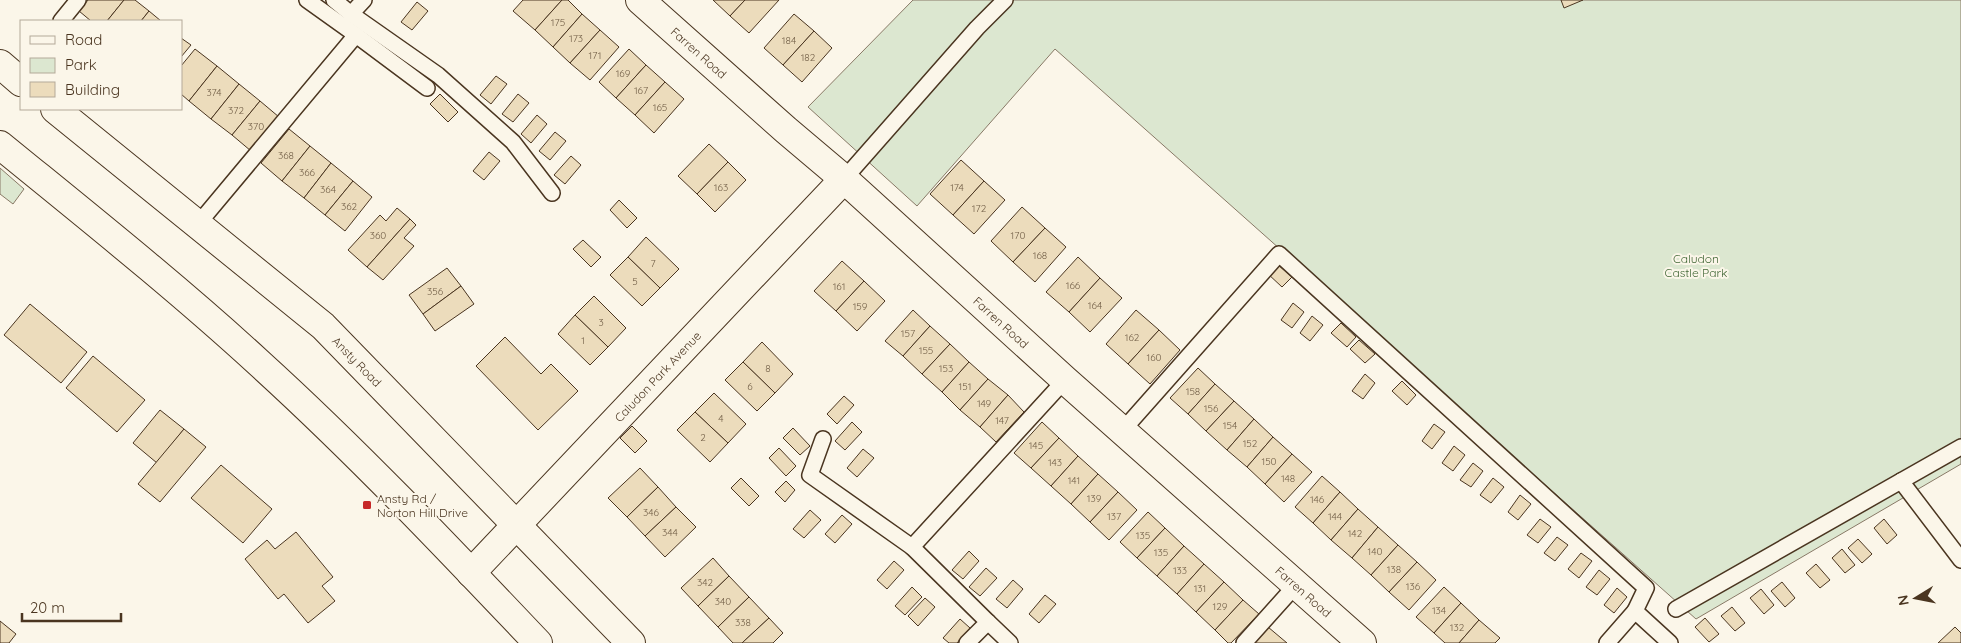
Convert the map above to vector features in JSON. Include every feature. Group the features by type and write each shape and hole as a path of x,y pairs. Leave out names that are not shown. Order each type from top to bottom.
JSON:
{"main road":[{"name":"Farren Road","path":"640,0 772,118 844,179 1065,380 1362,643"},
{"name":"Ansty Road","path":"56,110 323,326 631,643"},
{"path":"0,145 177,291 257,361 373,470 538,643"},
{"name":"Caludon Park Avenue","path":"471,572 844,179"}],"lane":[{"path":"62,20 78,0"},
{"path":"307,0 427,88"},
{"path":"334,0 438,75 512,142 552,193"},
{"path":"351,14 364,0"},
{"path":"844,179 977,28 1005,0"},
{"path":"198,224 356,35"},
{"path":"1123,430 1279,254 1646,588 1635,611 1607,643"},
{"path":"912,546 1065,380"},
{"path":"823,439 810,475 912,546 1010,643"},
{"path":"1676,609 1961,447"},
{"path":"1901,481 1961,560"},
{"path":"1244,643 1296,584"},
{"path":"1635,611 1670,643"},
{"path":"967,643 988,622"}],"green space":[{"name":"Caludon Castle Park","path":"913,0 1961,0 1961,464 1696,619 1055,49 917,206 808,107"},
{"path":"0,168 24,189 13,204 0,194"}],"building":[{"path":"88,0 124,0 108,20 90,20 79,11"},
{"path":"124,0 135,0 149,11 142,20 108,20"},
{"path":"523,0 562,0 535,30 513,11"},
{"path":"562,0 568,0 582,14 553,47 535,30"},
{"path":"713,0 745,0 730,16"},
{"path":"745,0 779,0 749,33 730,16"},
{"path":"1561,0 1583,0 1564,8"},
{"path":"417,2 428,11 412,30 401,22"},
{"path":"149,11 160,20 142,20"},
{"path":"582,14 600,30 570,63 553,47"},
{"path":"794,14 814,31 783,65 764,48"},
{"path":"600,30 619,47 590,80 570,63"},
{"path":"814,31 832,48 802,82 783,65"},
{"path":"182,39 191,45 182,56"},
{"path":"195,49 217,66 189,101 182,95 182,65"},
{"path":"629,49 646,65 616,98 599,82"},
{"path":"646,65 665,82 635,115 616,98"},
{"path":"217,66 239,84 211,119 189,101"},
{"path":"496,76 507,84 491,104 480,95"},
{"path":"665,82 684,99 654,133 635,115"},
{"path":"239,84 260,101 232,135 211,119"},
{"path":"440,94 458,112 448,122 430,104"},
{"path":"518,94 529,103 513,122 502,114"},
{"path":"260,101 279,117 251,151 232,135"},
{"path":"537,115 547,124 531,143 521,134"},
{"path":"289,129 310,146 282,181 261,163"},
{"path":"555,132 566,141 550,160 539,151"},
{"path":"709,144 728,162 697,194 678,176"},
{"path":"310,146 331,163 304,198 282,181"},
{"path":"489,152 500,161 484,180 473,171"},
{"path":"571,156 581,165 565,184 554,175"},
{"path":"961,160 984,181 953,215 930,194"},
{"path":"728,162 746,180 715,212 697,194"},
{"path":"331,163 353,181 325,215 304,198"},
{"path":"353,181 372,197 345,231 325,215"},
{"path":"984,181 1005,200 974,234 953,215"},
{"path":"619,200 637,218 627,228 610,210"},
{"path":"1022,207 1045,228 1013,262 991,241"},
{"path":"397,208 410,219 367,267 348,250 380,215 386,221"},
{"path":"410,219 416,225 404,238 414,246 383,280 367,267"},
{"path":"1045,228 1066,247 1035,282 1013,262"},
{"path":"646,237 679,269 660,288 628,257"},
{"path":"583,240 601,257 591,267 573,249"},
{"path":"628,257 660,288 642,306 610,275"},
{"path":"1078,257 1100,278 1069,312 1046,292"},
{"path":"842,261 864,281 836,311 814,291"},
{"path":"1276,263 1292,277 1282,287 1267,273"},
{"path":"447,268 461,286 423,314 409,295"},
{"path":"1100,278 1122,298 1090,332 1069,312"},
{"path":"864,281 885,301 857,331 836,311"},
{"path":"461,286 474,304 435,331 423,314"},
{"path":"594,296 626,328 608,347 575,315"},
{"path":"1293,303 1304,312 1292,328 1281,320"},
{"path":"30,304 87,352 61,383 4,335"},
{"path":"913,310 930,326 903,356 885,341"},
{"path":"1136,310 1159,330 1128,364 1106,344"},
{"path":"575,315 608,347 590,365 558,334"},
{"path":"1312,316 1323,325 1310,341 1300,333"},
{"path":"1341,323 1356,337 1347,347 1331,333"},
{"path":"930,326 950,344 922,374 903,356"},
{"path":"1159,330 1180,350 1150,384 1128,364"},
{"path":"505,337 541,374 551,364 578,391 538,430 476,366"},
{"path":"1359,340 1375,354 1365,363 1350,349"},
{"path":"762,342 793,374 775,393 743,362"},
{"path":"950,344 969,362 942,392 922,374"},
{"path":"93,356 145,400 117,432 66,388"},
{"path":"743,362 775,393 757,411 725,380"},
{"path":"969,362 988,379 960,410 942,392"},
{"path":"1198,368 1215,384 1188,414 1170,398"},
{"path":"1365,374 1375,383 1363,399 1352,391"},
{"path":"988,379 1008,395 980,427 960,410"},
{"path":"1402,381 1416,395 1407,405 1392,391"},
{"path":"1215,384 1234,401 1206,431 1188,414"},
{"path":"714,393 746,424 728,443 695,412"},
{"path":"1008,395 1024,412 996,442 980,427"},
{"path":"844,396 854,405 837,424 827,414"},
{"path":"1234,401 1254,419 1227,450 1206,431"},
{"path":"160,410 184,429 157,463 133,443"},
{"path":"695,412 728,443 710,462 677,430"},
{"path":"1254,419 1273,437 1247,467 1227,450"},
{"path":"852,422 862,432 845,450 835,441"},
{"path":"1042,422 1059,438 1031,468 1014,453"},
{"path":"1434,424 1445,432 1432,449 1422,441"},
{"path":"632,426 647,441 635,453 620,438"},
{"path":"793,428 810,446 800,455 783,438"},
{"path":"184,429 206,447 160,502 138,484"},
{"path":"1273,437 1292,454 1265,484 1247,467"},
{"path":"1059,438 1078,456 1051,486 1031,468"},
{"path":"1454,446 1465,455 1453,471 1442,463"},
{"path":"779,448 796,466 786,476 769,458"},
{"path":"863,449 874,458 857,477 847,468"},
{"path":"1292,454 1312,472 1284,502 1265,484"},
{"path":"1078,456 1098,474 1071,504 1051,486"},
{"path":"1473,463 1483,471 1471,487 1460,480"},
{"path":"221,465 272,509 243,543 191,498"},
{"path":"640,468 658,487 627,517 608,498"},
{"path":"1098,474 1118,492 1090,522 1071,504"},
{"path":"1322,476 1340,492 1313,523 1295,507"},
{"path":"741,478 759,496 749,506 731,488"},
{"path":"1493,478 1504,487 1491,503 1480,495"},
{"path":"786,481 795,490 785,502 775,492"},
{"path":"658,487 676,507 645,536 627,517"},
{"path":"1118,492 1137,510 1109,540 1090,522"},
{"path":"1340,492 1358,509 1331,540 1313,523"},
{"path":"1520,495 1531,504 1518,520 1508,512"},
{"path":"676,507 696,527 665,557 645,536"},
{"path":"1358,509 1378,527 1352,558 1331,540"},
{"path":"810,510 821,520 804,538 793,529"},
{"path":"1148,512 1165,528 1137,558 1120,542"},
{"path":"842,515 852,524 835,543 825,534"},
{"path":"1540,519 1551,527 1538,543 1527,535"},
{"path":"1884,519 1897,535 1887,544 1874,528"},
{"path":"1378,527 1398,545 1371,575 1352,558"},
{"path":"1165,528 1184,546 1157,576 1137,558"},
{"path":"296,532 333,577 322,586 335,601 308,623 284,594 278,599 245,559 267,540 275,549"},
{"path":"1557,537 1568,545 1555,561 1544,553"},
{"path":"1858,539 1872,554 1862,563 1848,548"},
{"path":"1398,545 1417,562 1389,592 1371,575"},
{"path":"1184,546 1204,564 1177,594 1157,576"},
{"path":"1842,549 1855,565 1845,573 1832,558"},
{"path":"969,551 979,561 963,579 952,570"},
{"path":"1581,553 1592,561 1579,578 1568,569"},
{"path":"713,558 729,576 698,606 681,588"},
{"path":"894,561 904,570 887,589 877,580"},
{"path":"1417,562 1436,580 1409,610 1389,592"},
{"path":"1204,564 1224,582 1196,612 1177,594"},
{"path":"1816,564 1830,580 1820,588 1806,573"},
{"path":"986,568 997,578 980,596 969,587"},
{"path":"1599,570 1610,579 1597,595 1586,587"},
{"path":"729,576 749,597 718,627 698,606"},
{"path":"1013,580 1023,589 1007,608 996,599"},
{"path":"1224,582 1243,600 1215,630 1196,612"},
{"path":"1782,582 1795,598 1785,607 1771,591"},
{"path":"912,587 922,597 905,615 895,606"},
{"path":"1444,587 1461,603 1434,633 1416,617"},
{"path":"1617,588 1627,597 1614,613 1604,605"},
{"path":"1761,589 1774,605 1764,614 1750,598"},
{"path":"1045,595 1056,604 1039,623 1029,614"},
{"path":"749,597 769,618 742,643 733,643 718,627"},
{"path":"925,598 935,607 918,626 908,616"},
{"path":"1243,600 1259,614 1231,643 1228,643 1215,630"},
{"path":"1461,603 1479,620 1459,643 1445,643 1434,633"},
{"path":"1732,607 1745,623 1735,631 1721,616"},
{"path":"769,618 783,633 773,643 742,643"},
{"path":"1705,618 1719,634 1709,642 1695,627"},
{"path":"960,619 970,628 957,643 949,643 943,638"},
{"path":"1479,620 1500,638 1495,643 1459,643"},
{"path":"0,621 16,634 9,643 0,643"},
{"path":"1268,627 1287,643 1254,643"},
{"path":"1955,627 1961,633 1961,643 1938,643"}],"place":[{"name":"Ansty Rd / Norton Hill Drive","path":"367,505"}]}
